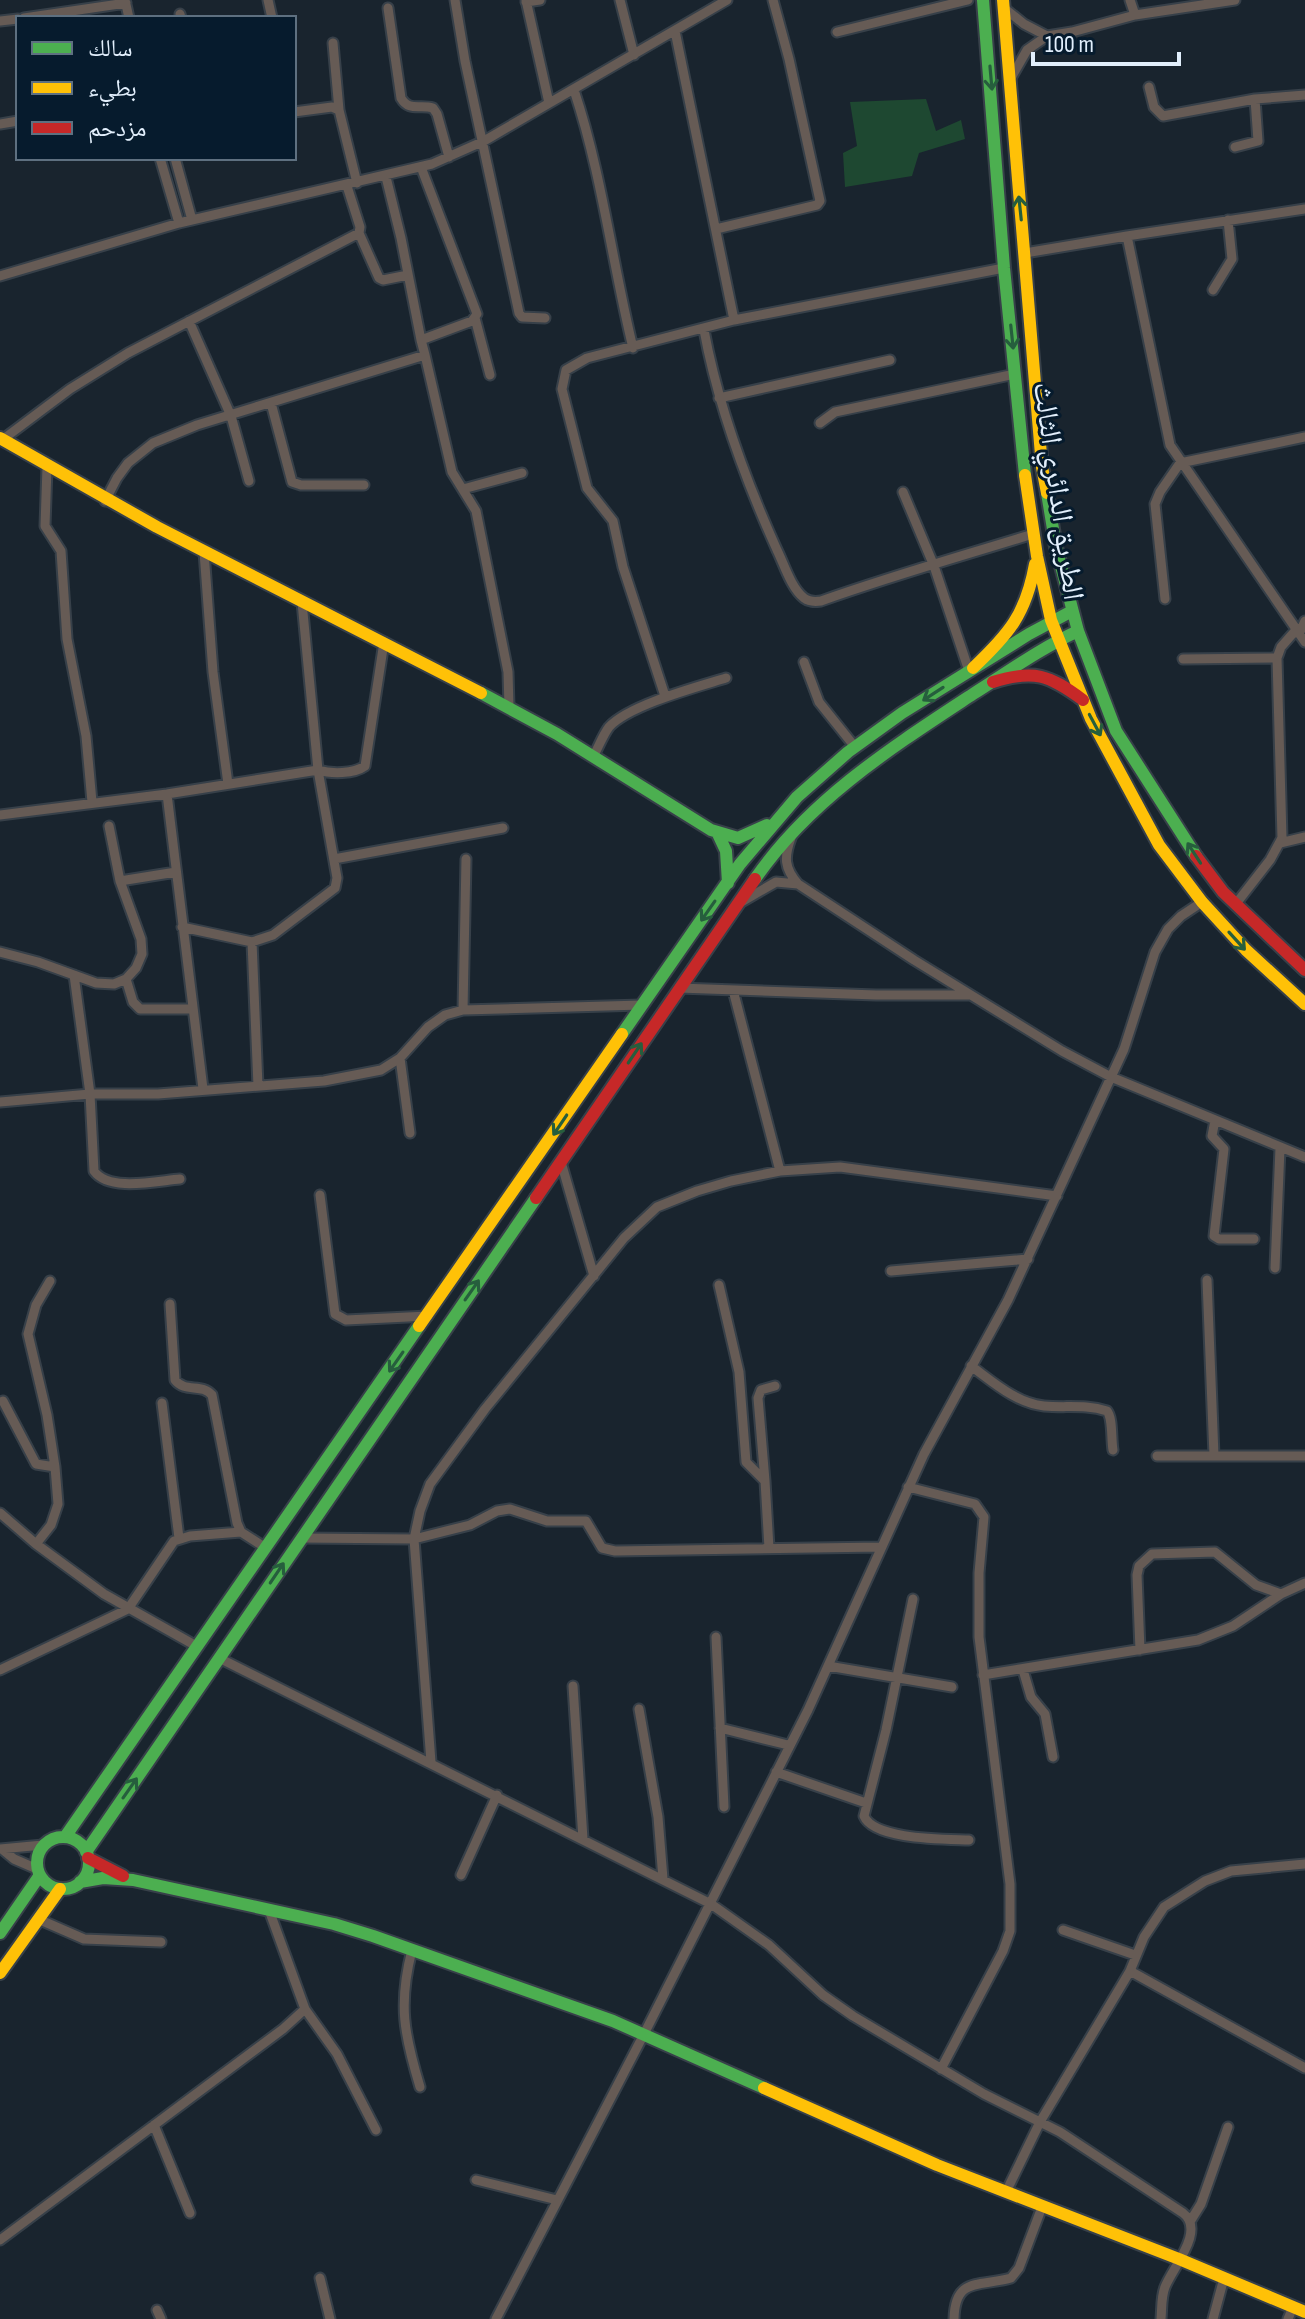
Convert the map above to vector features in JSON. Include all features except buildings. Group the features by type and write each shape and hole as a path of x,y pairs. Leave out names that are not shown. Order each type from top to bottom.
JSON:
{"main road":[{"name":"الطريق الدائري الثالث","path":"983,0 1024,470 1033,534 1051,620 1083,700 1159,845 1202,902 1246,950 1305,1004"},
{"name":"الطريق الدائري الثالث","path":"1004,4 1032,376 1042,467 1056,547 1078,631 1116,731 1202,865 1235,905 1305,970"},
{"path":"1,439 105,501 384,642 594,755 718,834 728,856 728,883"},
{"path":"971,669 1010,634 1021,618 1037,556"},
{"path":"65,1837 642,1005 773,822 855,747 971,669 1051,620 1072,611"},
{"path":"80,1882 87,1871 87,1855 219,1658 734,907 792,834 868,766 1058,639 1078,631"},
{"path":"993,682 1015,674 1041,673 1083,700"},
{"path":"718,834 742,837 773,822"},
{"path":"480,1241 498,1252"},
{"path":"0,1933 38,1872 38,1857 43,1845 57,1838 65,1837 77,1842 87,1855 133,1880"},
{"path":"38,1872 45,1882 60,1889 103,1878 133,1880 334,1924 412,1950 613,2021 900,2149 1179,2259 1295,2313"},
{"path":"0,1973 60,1889"}],"street":[{"path":"455,0 465,61 519,313 528,319 545,318"},
{"path":"540,0 526,1 549,103"},
{"path":"620,0 634,55"},
{"path":"716,229 808,207 820,201 773,0"},
{"path":"837,32 968,0"},
{"path":"1130,0 1135,15"},
{"path":"1009,81 1027,50 1047,36 1197,3 1235,0"},
{"path":"0,276 179,223 386,177 449,157 484,141 574,90 724,1"},
{"path":"34,16 126,2"},
{"path":"1004,4 1024,24 1047,36"},
{"path":"388,8 401,98 411,107 433,108 449,157"},
{"path":"675,31 734,320"},
{"path":"333,43 339,110 359,233 379,278 383,280 408,275"},
{"path":"1149,87 1154,107 1163,116 1255,99 1305,95"},
{"path":"574,90 596,163 618,288 633,348"},
{"path":"1235,147 1258,141 1255,99"},
{"path":"296,112 332,107 339,110"},
{"path":"161,160 179,223"},
{"path":"176,160 192,220"},
{"path":"421,167 474,301 475,318 490,375"},
{"path":"386,177 452,472 476,511 508,672 509,707"},
{"path":"1025,253 1305,209"},
{"path":"1213,290 1232,259 1228,220"},
{"path":"1,439 70,389 128,353 359,233"},
{"path":"1127,236 1170,445 1300,635"},
{"path":"665,696 623,567 613,521 587,488 562,389 566,370 609,351 633,348 734,320 1004,268"},
{"path":"421,340 475,318"},
{"path":"189,321 231,416 249,481"},
{"path":"704,330 719,398 752,494 785,567 805,599 821,601 1033,534"},
{"path":"105,501 128,463 153,443 197,425 425,355"},
{"path":"719,398 890,360"},
{"path":"820,423 835,412 1015,374"},
{"path":"271,403 292,482 301,485 364,485"},
{"path":"1165,599 1155,504 1180,463 1305,437"},
{"path":"47,467 45,526 61,551 67,639 86,736 92,802"},
{"path":"463,489 522,473"},
{"path":"903,492 971,669"},
{"path":"204,552 213,672 228,784"},
{"path":"182,927 252,942 273,935 335,888 337,878 318,770 302,602"},
{"path":"1235,905 1270,860 1283,833 1277,658 1281,647 1300,635 1305,621"},
{"path":"0,815 167,794 318,770 360,770 365,766 384,642"},
{"path":"1183,659 1277,658"},
{"path":"804,662 819,702 855,747"},
{"path":"594,755 609,728 616,722 665,696 726,678"},
{"path":"167,794 203,1089"},
{"path":"0,952 96,983 114,984 126,979 136,968 142,954 141,939 120,881 109,826"},
{"path":"334,859 503,828"},
{"path":"792,834 785,859 789,872 798,884 973,995 1111,1077 1305,1157"},
{"path":"1280,843 1305,837"},
{"path":"463,1010 466,859"},
{"path":"120,881 176,872"},
{"path":"734,907 771,884 783,881 798,884"},
{"path":"496,2319 711,1904 828,1666 908,1487 1028,1259 1124,1049 1155,952 1168,929 1202,902"},
{"path":"252,942 258,1086"},
{"path":"74,975 90,1094 94,1171 99,1178 111,1183 180,1179"},
{"path":"126,979 133,1002 140,1009 193,1009"},
{"path":"679,988 973,995"},
{"path":"733,990 780,1171"},
{"path":"0,1102 324,1081 381,1070 400,1058 428,1027 445,1015 463,1010 642,1005"},
{"path":"400,1058 410,1133"},
{"path":"1215,1120 1212,1136 1224,1149 1214,1236 1219,1239 1254,1239"},
{"path":"1275,1268 1280,1148"},
{"path":"561,1162 594,1276"},
{"path":"431,1762 414,1539 430,1484 485,1409 624,1238 657,1207 697,1191 780,1171 840,1167 1057,1196"},
{"path":"320,1195 335,1314 346,1320 428,1316"},
{"path":"891,1271 1028,1259"},
{"path":"1207,1280 1214,1456"},
{"path":"36,1544 56,1515 55,1467 47,1415 28,1334 36,1305 50,1281"},
{"path":"719,1285 739,1372 746,1462 765,1481"},
{"path":"170,1304 175,1380 183,1387 206,1389 212,1395 234,1514 241,1532 266,1548"},
{"path":"971,1366 1017,1398 1039,1406 1075,1405 1107,1411 1111,1416 1113,1450"},
{"path":"769,1548 758,1398 761,1390 775,1386"},
{"path":"3,1401 36,1464 55,1467"},
{"path":"162,1403 179,1538"},
{"path":"1157,1456 1305,1456"},
{"path":"908,1487 967,1501 981,1509 984,1517 979,1573 979,1637 1008,1862 1011,1908 1010,1931 1003,1951 941,2069"},
{"path":"301,1538 414,1539 470,1525 497,1511 510,1509 547,1521 586,1521 591,1525 597,1543 608,1550 712,1552 881,1547"},
{"path":"0,1513 36,1544 128,1609 198,1647"},
{"path":"0,1670 128,1609 168,1548 179,1538 241,1532"},
{"path":"1140,1650 1137,1575 1139,1566 1152,1554 1215,1552 1256,1585 1281,1594"},
{"path":"983,1675 1198,1640 1217,1634 1281,1594 1305,1583"},
{"path":"913,1599 886,1730 864,1816 873,1827 917,1838 969,1840"},
{"path":"716,1637 724,1807"},
{"path":"219,1658 711,1904 769,1945 823,1995 894,2042 1040,2122 1191,2220"},
{"path":"828,1666 952,1687"},
{"path":"1023,1670 1031,1697 1045,1714 1053,1757"},
{"path":"573,1686 583,1839"},
{"path":"639,1709 658,1817 663,1879"},
{"path":"720,1728 788,1745"},
{"path":"776,1772 866,1803"},
{"path":"461,1875 497,1795"},
{"path":"1,1849 43,1845"},
{"path":"1,1849 38,1872"},
{"path":"1006,2192 1040,2122 1130,1971 1135,1955 1164,1907 1205,1881 1231,1871 1305,1864"},
{"path":"269,1910 305,2009 337,2054 376,2130"},
{"path":"38,1919 84,1939 161,1942"},
{"path":"1063,1930 1135,1955"},
{"path":"412,1950 403,1993 406,2039 420,2087"},
{"path":"1130,1971 1305,2068"},
{"path":"0,2240 283,2029 305,2009"},
{"path":"154,2125 190,2213"},
{"path":"1161,2319 1162,2295 1189,2240 1191,2220 1201,2204 1228,2127"},
{"path":"476,2180 557,2200"},
{"path":"954,2319 957,2298 969,2285 1011,2278 1019,2268 1042,2207"},
{"path":"320,2278 330,2319"},
{"path":"1213,2319 1224,2278"}],"green space":[{"path":"926,99 936,131 961,120 965,139 919,153 912,176 845,187 843,153 857,146 850,102"}],"traffic: fast":[{"path":"983,0 1004,268 1025,475"},
{"path":"1047,493 1056,547 1078,631 1116,731 1196,856"},
{"path":"622,1034 740,864 797,797 848,752 902,713 1029,634 1072,611"},
{"path":"755,879 801,824 855,776 973,694 1078,631"},
{"path":"481,693 557,734 711,830 738,838 767,825"},
{"path":"718,834 726,851 728,883"},
{"path":"86,1852 536,1198"},
{"path":"65,1837 419,1326"},
{"path":"63,1837 81,1845 89,1863 81,1881 63,1889 45,1881 37,1863 45,1845 63,1837"},
{"path":"0,1933 40,1875"},
{"path":"80,1882 103,1878 133,1880 334,1924 613,2021 764,2088"}],"traffic: slow":[{"path":"1003,0 1042,467 1047,493"},
{"path":"0,438 157,527 481,693"},
{"path":"1025,475 1037,556 1051,620 1091,719 1159,845 1202,902 1246,950 1305,1004"},
{"path":"973,668 1014,622 1027,597 1035,564"},
{"path":"419,1326 622,1034"},
{"path":"0,1973 60,1889"},
{"path":"764,2088 937,2165 1179,2259 1305,2312"}],"traffic: jam":[{"path":"993,682 1031,675 1050,680 1083,700"},
{"path":"1196,856 1223,892 1305,970"},
{"path":"536,1198 755,879"},
{"path":"88,1858 123,1876"}]}
